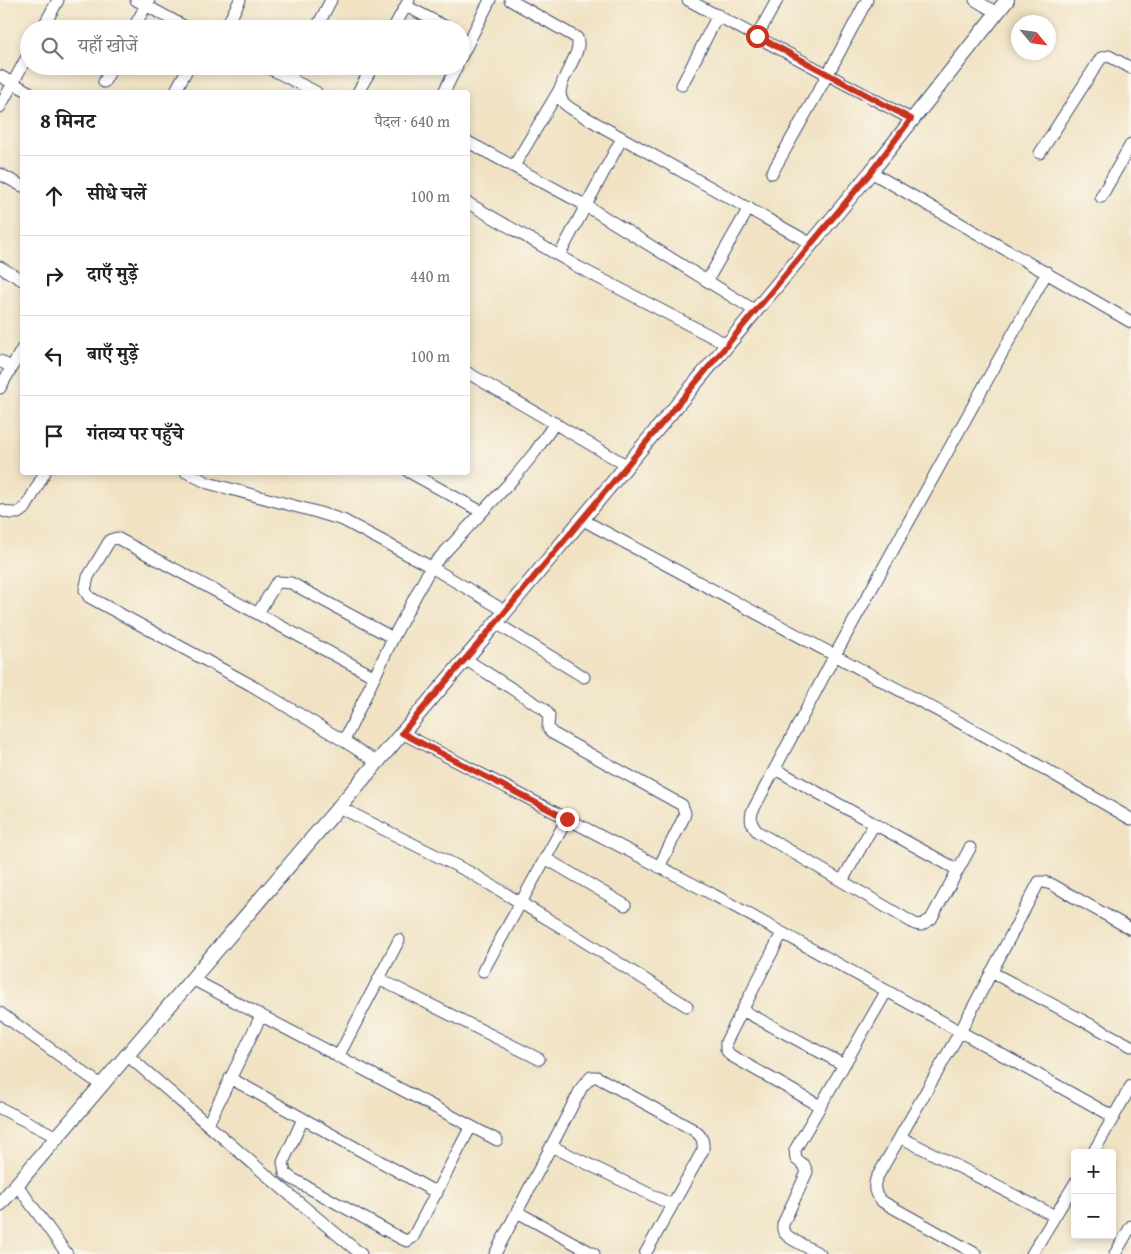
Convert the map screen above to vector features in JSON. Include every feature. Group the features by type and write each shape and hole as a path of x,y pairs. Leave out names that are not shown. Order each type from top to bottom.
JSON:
{"street":[{"path":"47,20 58,0"},
{"path":"229,20 240,0"},
{"path":"321,20 331,0"},
{"path":"470,31 490,0"},
{"path":"510,0 577,38 579,46 561,87 514,166"},
{"path":"688,0 911,119"},
{"path":"757,36 777,0"},
{"path":"772,173 867,0"},
{"path":"975,0 997,13"},
{"path":"0,1204 496,623 754,310 871,172 911,119 1008,0"},
{"path":"137,20 144,2 174,20"},
{"path":"398,20 407,3 435,20"},
{"path":"682,85 718,15"},
{"path":"1040,153 1102,58 1109,56 1131,68"},
{"path":"0,107 20,69"},
{"path":"104,82 108,75"},
{"path":"177,90 184,75"},
{"path":"282,75 312,90"},
{"path":"290,79 292,75"},
{"path":"359,90 368,75"},
{"path":"445,90 452,75"},
{"path":"0,76 25,90"},
{"path":"561,87 561,98 565,104 810,243"},
{"path":"559,256 622,138"},
{"path":"470,143 585,205 754,310"},
{"path":"1102,197 1131,144"},
{"path":"871,172 1131,322"},
{"path":"0,174 20,185"},
{"path":"470,204 559,256 726,344"},
{"path":"707,281 749,208"},
{"path":"0,268 20,279"},
{"path":"970,848 931,919 920,925 915,924 758,832 752,826 750,820 752,812 835,655 1047,272"},
{"path":"0,388 20,353"},
{"path":"0,361 12,368"},
{"path":"470,373 626,465"},
{"path":"344,740 393,638 431,567 524,466 555,423"},
{"path":"0,510 18,513 26,507 43,475"},
{"path":"198,475 343,520 431,567 505,611"},
{"path":"414,475 482,512"},
{"path":"581,519 1022,756 1131,819"},
{"path":"375,677 118,538 110,540 88,577 85,586 86,594 89,597 250,685 344,740 377,762"},
{"path":"258,613 278,582 291,583 393,638"},
{"path":"496,623 584,677"},
{"path":"465,659 544,709 549,715 548,728 552,733 682,805 685,812 684,817 659,867"},
{"path":"402,733 782,933 1114,1117"},
{"path":"775,769 958,870"},
{"path":"339,807 471,873 687,1006"},
{"path":"483,971 567,819"},
{"path":"842,881 874,824"},
{"path":"545,858 625,905"},
{"path":"976,1254 883,1202 875,1192 874,1185 876,1179 960,1032 1039,882 1050,884 1131,929"},
{"path":"782,933 726,1042 726,1050 730,1055 820,1106"},
{"path":"338,1058 399,940"},
{"path":"991,972 1131,1046"},
{"path":"379,978 539,1059"},
{"path":"192,979 338,1058 498,1140"},
{"path":"820,1254 784,1233 783,1229 783,1224 807,1172 804,1165 796,1159 795,1150 886,992"},
{"path":"742,1010 844,1065"},
{"path":"0,1013 101,1086"},
{"path":"208,1124 261,1016"},
{"path":"127,1055 293,1199 362,1254"},
{"path":"495,1254 582,1087 588,1079 597,1077 701,1135 704,1142 703,1150 649,1253"},
{"path":"230,1078 437,1193"},
{"path":"1095,1149 1131,1086"},
{"path":"0,1108 57,1137"},
{"path":"303,1119 283,1162 283,1168 286,1173 308,1188 407,1241 413,1237 471,1126"},
{"path":"900,1137 1055,1216"},
{"path":"551,1146 672,1206"},
{"path":"17,1185 67,1254"},
{"path":"1032,1254 1071,1190"},
{"path":"517,1212 594,1254"},
{"path":"1115,1254 1131,1226"}],"route":[{"path":"567,819 402,733 871,172 911,119 757,36"}]}
